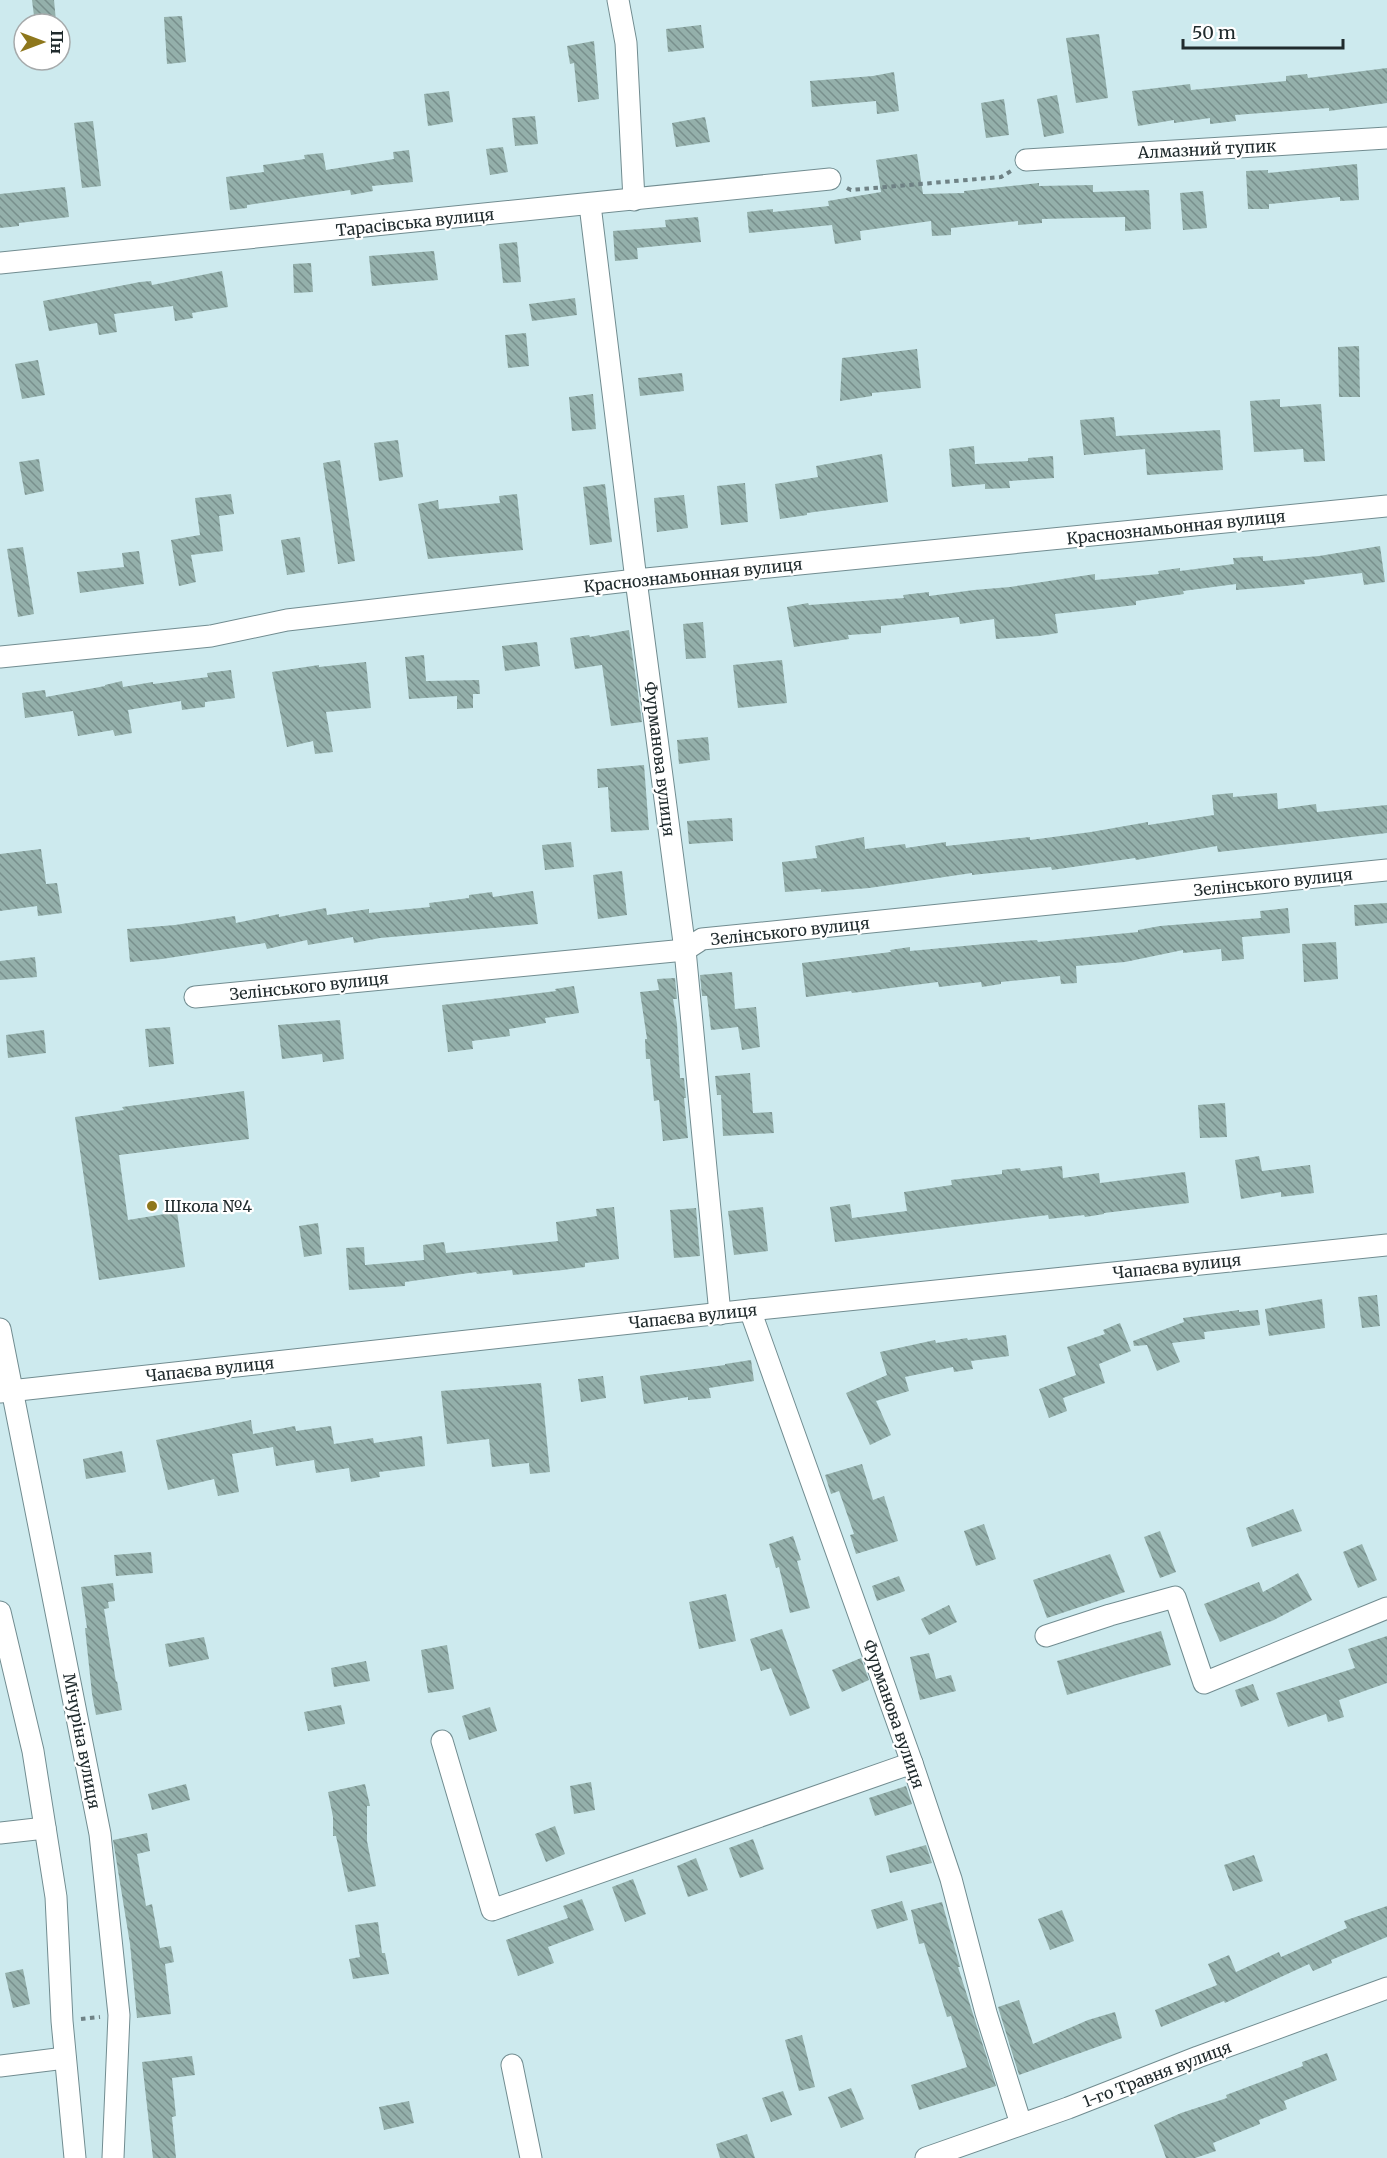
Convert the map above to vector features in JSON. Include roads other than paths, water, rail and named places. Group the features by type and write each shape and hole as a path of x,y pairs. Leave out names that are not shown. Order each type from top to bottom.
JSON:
{"street":[{"path":"618,0 626,43 634,200"},
{"name":"Алмазний тупик","path":"1026,160 1387,138"},
{"name":"Тарасівська вулиця","path":"0,263 830,179"},
{"name":"Фурманова вулиця","path":"590,205 636,580 685,950 720,1314"},
{"name":"Краснознамьонная вулиця","path":"0,657 211,636 287,620 636,580 1387,506"},
{"name":"Зелінського вулиця","path":"195,997 685,950 702,939 1387,870"},
{"name":"Чапаєва вулиця","path":"6,1391 750,1310 1387,1245"},
{"name":"Фурманова вулиця","path":"750,1310 912,1763 951,1879 986,2013 1021,2124"},
{"name":"Мічуріна вулиця","path":"0,1329 6,1391 100,1834 119,2015 112,2158"},
{"path":"1046,1636 1175,1597 1204,1683 1387,1608"},
{"path":"0,1612 33,1751 56,1898 62,2021 75,2158"},
{"path":"442,1741 492,1910 912,1763"},
{"path":"0,1833 45,1828"},
{"name":"1-го Травня вулиця","path":"926,2158 1387,1988"},
{"path":"0,2066 65,2058"},
{"path":"512,2065 531,2158"}],"place":[{"name":"Школа №4","path":"152,1206"}]}
